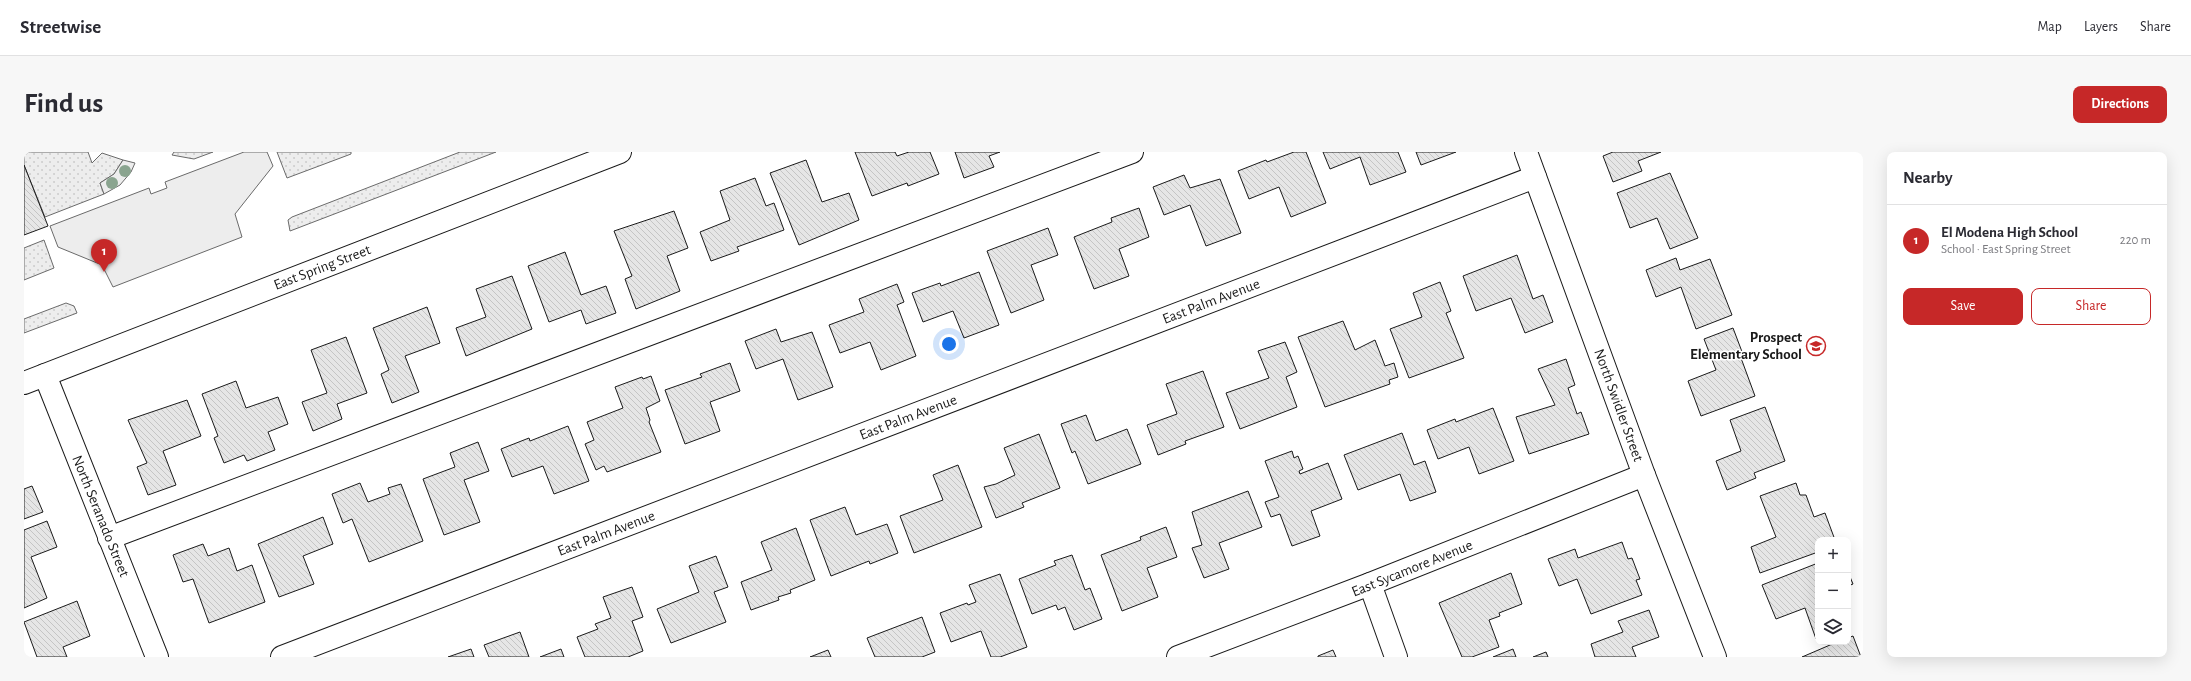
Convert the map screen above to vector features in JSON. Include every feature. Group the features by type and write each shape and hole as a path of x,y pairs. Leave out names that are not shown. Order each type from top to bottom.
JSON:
{"street":[{"name":"East Spring Street","path":"24,383 620,152"},
{"path":"109,538 1132,152"},
{"name":"North Swidler Street","path":"1526,152 1644,475 1715,657"},
{"name":"East Palm Avenue","path":"282,657 1535,177"},
{"name":"North Seranado Street","path":"45,375 157,657"},
{"name":"East Sycamore Avenue","path":"1178,657 1370,584 1644,475"},
{"path":"1370,584 1396,657"}],"shaded area":[{"path":"30,152 88,152 92,163 102,153 123,160 114,174 100,183 104,194 45,217 24,165 24,154"},
{"path":"174,152 213,152 194,159 172,155"},
{"path":"244,152 267,152 273,166 235,214 242,237 113,287 102,265 58,247 50,226 149,188 151,194 167,188 165,182"},
{"path":"277,152 351,152 351,154 287,178"},
{"path":"460,152 496,152 290,231 288,220 292,217"},
{"path":"123,160 135,163 131,172 120,185 104,194 100,183 114,174"},
{"path":"44,240 54,268 24,280 24,248"},
{"path":"66,303 74,306 77,313 24,333 24,319"}],"building":[{"path":"855,152 895,152 897,156 909,152 930,152 939,174 908,186 907,183 872,196"},
{"path":"955,152 1000,152 989,156 994,167 964,178"},
{"path":"1294,152 1306,152 1326,203 1291,217 1279,187 1249,199 1238,171 1266,160 1267,162"},
{"path":"1323,152 1398,152 1406,172 1370,185 1360,157 1330,169"},
{"path":"1416,152 1456,152 1421,165"},
{"path":"1613,152 1661,152 1638,161 1642,171 1613,182 1603,156"},
{"path":"806,160 822,202 849,193 859,220 799,245 770,173"},
{"path":"24,165 48,226 24,235"},
{"path":"1670,173 1698,238 1670,249 1657,218 1630,228 1617,193"},
{"path":"1184,175 1190,188 1220,179 1241,233 1206,246 1190,205 1164,215 1153,187"},
{"path":"755,178 766,206 774,203 784,230 737,247 739,251 711,261 700,232 730,220 720,191"},
{"path":"1139,208 1149,237 1119,249 1129,276 1094,289 1074,237 1112,222 1111,218"},
{"path":"674,211 688,248 667,256 680,291 636,309 625,279 632,276 614,231"},
{"path":"1048,228 1058,255 1031,265 1044,300 1011,313 987,251"},
{"path":"565,252 581,295 606,286 616,313 586,324 581,310 549,322 528,266"},
{"path":"1517,255 1533,299 1543,295 1553,322 1525,333 1511,298 1476,311 1463,276"},
{"path":"1676,258 1680,270 1710,259 1732,315 1696,329 1681,287 1656,297 1646,270"},
{"path":"979,272 999,325 964,338 953,311 923,322 912,293 940,283 941,286"},
{"path":"512,276 532,329 466,356 456,328 486,317 476,289"},
{"path":"1440,282 1451,311 1446,313 1464,358 1409,378 1390,329 1422,317 1413,293"},
{"path":"897,284 904,302 897,305 916,356 881,370 870,342 840,353 829,325 864,312 859,299"},
{"path":"427,307 440,343 405,356 419,392 392,403 381,374 389,370 373,328"},
{"path":"1343,321 1355,350 1375,340 1385,366 1394,363 1398,377 1389,380 1390,384 1325,407 1298,337"},
{"path":"1733,328 1744,357 1741,358 1755,396 1701,416 1688,381 1716,370 1704,339"},
{"path":"776,329 781,342 812,332 833,387 798,400 783,359 756,369 745,341"},
{"path":"346,337 367,393 337,404 342,419 313,431 302,402 327,393 311,350"},
{"path":"1285,342 1297,372 1286,377 1297,407 1240,429 1226,393 1269,378 1258,351"},
{"path":"1566,359 1575,385 1568,388 1577,414 1581,412 1589,434 1529,454 1516,417 1555,405 1538,369"},
{"path":"730,363 740,391 710,402 720,431 685,444 665,390 702,377 700,374"},
{"path":"1203,371 1224,427 1185,441 1186,444 1158,455 1147,425 1177,414 1166,384"},
{"path":"651,376 660,401 646,408 650,420 649,422 661,452 607,472 604,466 596,470 585,444 594,440 587,422 623,408 615,387 642,377 643,379"},
{"path":"236,381 246,408 278,397 288,424 268,432 275,450 247,461 244,455 224,463 214,438 218,436 202,394"},
{"path":"187,400 201,436 163,451 176,485 148,495 137,467 147,463 128,420"},
{"path":"1765,407 1785,461 1754,473 1756,478 1727,490 1716,461 1741,451 1730,420"},
{"path":"1493,408 1514,461 1479,474 1469,447 1438,459 1427,430 1455,419 1456,422"},
{"path":"1086,415 1096,441 1127,429 1141,464 1088,484 1075,451 1072,453 1061,424"},
{"path":"568,426 589,481 554,494 543,466 512,477 501,449 529,438 530,441"},
{"path":"1402,433 1414,465 1425,461 1436,492 1410,501 1400,474 1358,490 1344,455"},
{"path":"1039,434 1060,488 1022,503 1024,507 996,518 984,487 996,484 1015,475 1004,448"},
{"path":"478,442 489,471 464,480 480,522 444,535 423,479 455,467 450,453"},
{"path":"1292,451 1294,458 1298,456 1303,469 1299,471 1300,474 1328,463 1342,499 1311,511 1320,536 1292,546 1280,514 1271,517 1265,502 1279,497 1265,461"},
{"path":"958,465 982,527 914,553 900,516 943,500 933,475"},
{"path":"360,483 368,502 390,494 388,488 401,484 423,541 369,562 352,519 343,523 332,494"},
{"path":"1796,483 1800,495 1806,495 1814,517 1825,513 1834,537 1815,537 1815,553 1760,573 1751,547 1776,537 1760,496"},
{"path":"32,486 43,512 24,519 24,489"},
{"path":"1248,491 1262,527 1219,543 1229,569 1204,578 1192,548 1202,545 1192,512"},
{"path":"845,507 856,535 887,524 898,553 870,564 869,561 831,576 810,520"},
{"path":"323,517 333,544 303,556 314,584 279,597 258,544"},
{"path":"47,521 57,547 31,557 47,598 24,608 24,530"},
{"path":"1166,527 1177,557 1147,568 1158,597 1122,611 1101,555 1141,540 1140,537"},
{"path":"796,528 815,580 790,590 791,593 778,597 779,600 751,610 741,582 772,570 761,542"},
{"path":"1622,542 1628,559 1632,558 1640,579 1636,580 1642,595 1591,614 1577,579 1559,586 1548,559 1575,549 1578,558"},
{"path":"203,544 208,556 229,548 237,571 252,565 265,602 209,623 193,579 183,582 173,555"},
{"path":"1072,555 1085,590 1090,588 1102,619 1074,630 1065,607 1058,610 1056,605 1032,614 1019,579 1056,565 1054,561"},
{"path":"716,556 728,587 714,592 726,622 671,643 657,609 699,592 689,566"},
{"path":"1815,564 1815,636 1805,608 1776,619 1762,585"},
{"path":"1511,573 1522,604 1499,613 1500,616 1489,620 1499,647 1472,657 1462,657 1439,603"},
{"path":"1000,574 1027,647 1000,657 991,657 981,631 951,642 940,613 967,603 968,605 976,602 969,585"},
{"path":"632,587 643,617 632,621 643,651 628,657 585,657 577,637 598,629 595,624 611,618 603,597"},
{"path":"77,601 90,636 63,647 67,657 37,657 24,622"},
{"path":"1649,610 1659,637 1632,647 1636,657 1595,657 1591,644 1623,632 1618,621"},
{"path":"922,617 935,652 922,657 875,657 867,638"},
{"path":"520,632 529,657 489,657 484,645"},
{"path":"1853,636 1861,657 1802,657 1830,645 1851,645 1851,637"},
{"path":"471,649 474,657 448,657"},
{"path":"561,649 564,657 540,657"},
{"path":"1513,649 1516,657 1493,657"},
{"path":"828,650 831,657 810,657"},
{"path":"1333,650 1336,657 1318,657 1318,656"},
{"path":"1546,652 1548,657 1533,657"}],"place":[{"name":"El Modena High School","path":"104,272"},
{"name":"Prospect Elementary School","path":"1816,346"}]}
